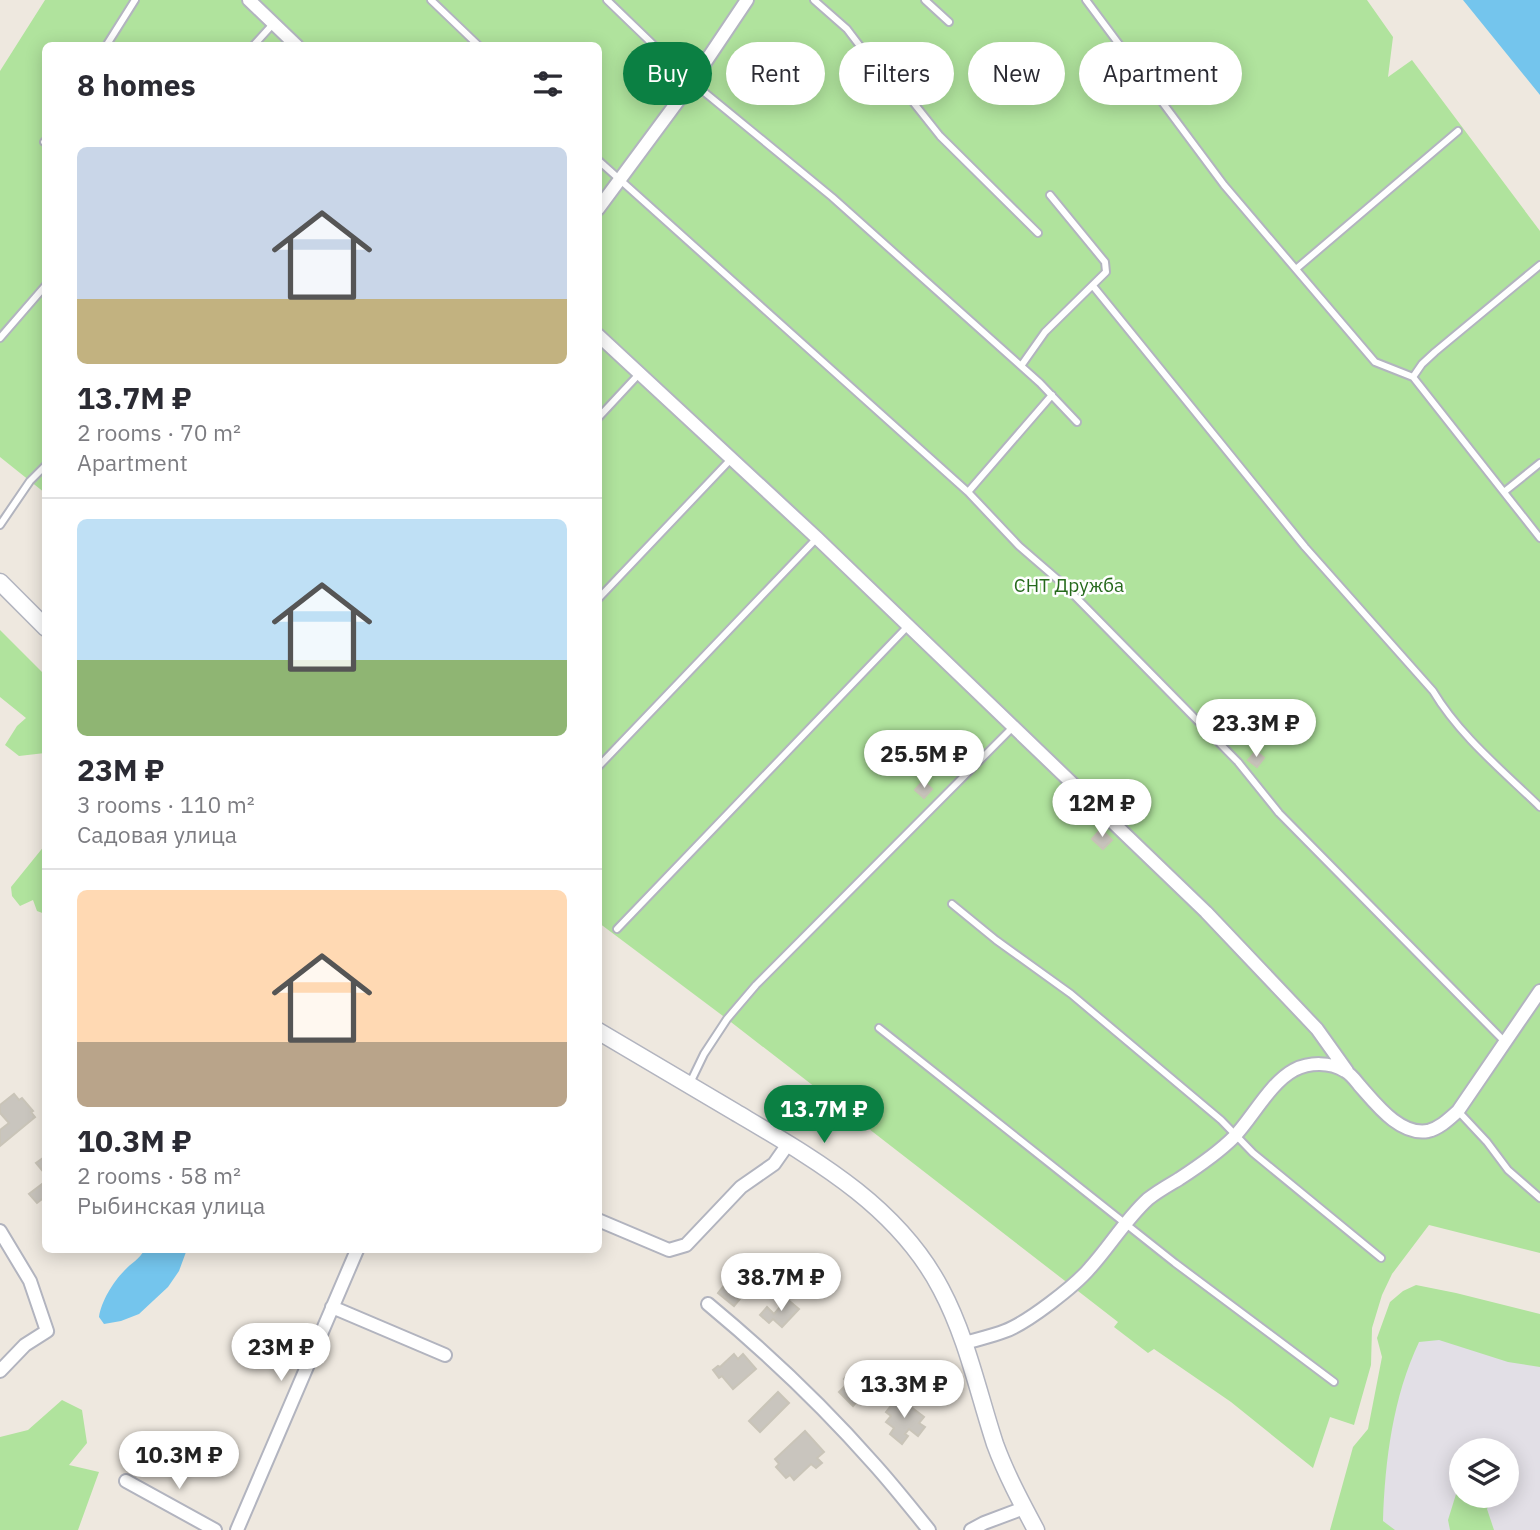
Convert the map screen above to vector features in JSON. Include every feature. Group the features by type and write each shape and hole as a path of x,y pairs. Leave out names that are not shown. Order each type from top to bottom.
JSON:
{"main road":[{"path":"0,582 42,624"},
{"path":"602,1033 833,1172 899,1228 928,1266 941,1290 965,1343 1006,1474 1036,1530"}],"street":[{"path":"248,0 293,42"},
{"path":"712,52 747,0"},
{"path":"602,204 675,105"},
{"path":"602,339 817,538 1206,912 1317,1029 1347,1071 1396,1122 1411,1130 1427,1131 1442,1125 1458,1111 1540,991"},
{"path":"965,1343 1006,1331 1022,1323 1076,1282 1089,1270 1139,1207 1220,1150 1236,1135 1276,1085 1292,1071 1309,1064 1327,1065 1347,1071"},
{"path":"602,1222 669,1250 686,1245 741,1187 774,1164 788,1144"},
{"path":"0,1231 30,1281 47,1331 25,1345 0,1371"},
{"path":"237,1530 356,1253"},
{"path":"708,1304 743,1333 830,1417 875,1464 929,1530"},
{"path":"332,1307 445,1355"},
{"path":"126,1481 215,1530"},
{"path":"971,1530 1024,1508"}],"lane":[{"path":"109,42 135,0"},
{"path":"431,0 475,42"},
{"path":"607,0 651,42"},
{"path":"814,0 847,29 869,58 905,92 940,136 1038,233"},
{"path":"925,0 949,22"},
{"path":"1086,0 1224,185 1375,362 1413,377 1540,538"},
{"path":"257,42 274,23"},
{"path":"712,98 832,197 1021,366 1077,422"},
{"path":"1296,269 1458,131"},
{"path":"602,164 968,492 1019,546 1063,584 1238,762 1279,813 1504,1042"},
{"path":"1021,366 1045,332 1106,272 1105,262 1050,195"},
{"path":"1413,377 1435,352 1540,265"},
{"path":"1093,286 1305,547 1433,691 1446,713 1540,807"},
{"path":"0,338 42,290"},
{"path":"602,414 639,374"},
{"path":"968,492 1052,395"},
{"path":"602,595 732,458"},
{"path":"1504,492 1540,463"},
{"path":"0,525 30,481 42,469"},
{"path":"602,763 817,538"},
{"path":"617,929 908,626"},
{"path":"689,1085 704,1054 727,1019 755,985 1013,727"},
{"path":"952,904 1070,994 1222,1120 1253,1153 1381,1258"},
{"path":"879,1028 1175,1263 1334,1382"},
{"path":"1458,1111 1508,1170 1540,1198"}],"shaded area":[{"path":"1410,1311 1540,1343 1540,1530 1353,1530"}],"green space":[{"name":"СНТ Дружба","path":"45,0 1367,0 1393,37 1388,77 1412,60 1540,231 1540,1253 1429,1225 1392,1274 1382,1295 1372,1328 1371,1365 1354,1425 1330,1417 1313,1468 1231,1402 1154,1349 1148,1353 1114,1327 1118,1322 602,925 602,42 42,42 42,491 0,457 0,71"},
{"path":"0,630 42,672 42,753 19,756 5,745 17,726 26,718 0,697"},
{"path":"42,849 42,913 37,911 33,900 20,906 12,896 11,887"},
{"path":"1416,1285 1540,1314 1540,1367 1508,1362 1439,1340 1419,1342 1403,1385 1388,1452 1383,1521 1395,1530 1330,1530 1353,1447 1368,1429 1382,1357 1377,1338 1390,1302"},
{"path":"62,1400 82,1410 87,1443 69,1465 99,1472 78,1530 0,1530 0,1437 28,1430"},
{"path":"1452,1508 1487,1508 1494,1530 1450,1530 1448,1520"}],"water":[{"path":"1463,0 1540,0 1540,95"},
{"path":"142,1253 186,1253 179,1271 168,1287 139,1314 104,1324 99,1317 108,1292"}],"building":[{"path":"1256,751 1264,758 1257,767 1248,760"},
{"path":"923,781 932,789 924,798 915,790"},
{"path":"1101,829 1112,840 1103,849 1092,839"},
{"path":"14,1094 19,1100 22,1098 35,1117 0,1146 0,1130 9,1123 0,1113 0,1105"},
{"path":"42,1159 42,1170 36,1163"},
{"path":"42,1184 42,1199 37,1203 29,1194"},
{"path":"747,1266 759,1276 734,1306 718,1293 730,1278 734,1281"},
{"path":"787,1299 799,1309 782,1327 773,1319 769,1323 760,1315 767,1307 774,1314"},
{"path":"734,1354 738,1359 743,1354 756,1369 733,1389 713,1370"},
{"path":"862,1368 876,1381 871,1387 876,1392 870,1399 864,1393 853,1406 839,1392 848,1383 844,1379 853,1369 858,1373"},
{"path":"778,1392 789,1403 760,1432 749,1421"},
{"path":"898,1397 924,1417 919,1423 925,1427 918,1436 909,1429 902,1444 890,1434 894,1428 886,1422 891,1416 886,1412"},
{"path":"805,1431 824,1452 817,1458 822,1463 816,1468 811,1464 794,1480 790,1475 786,1478 776,1467 779,1464 775,1459"}]}
